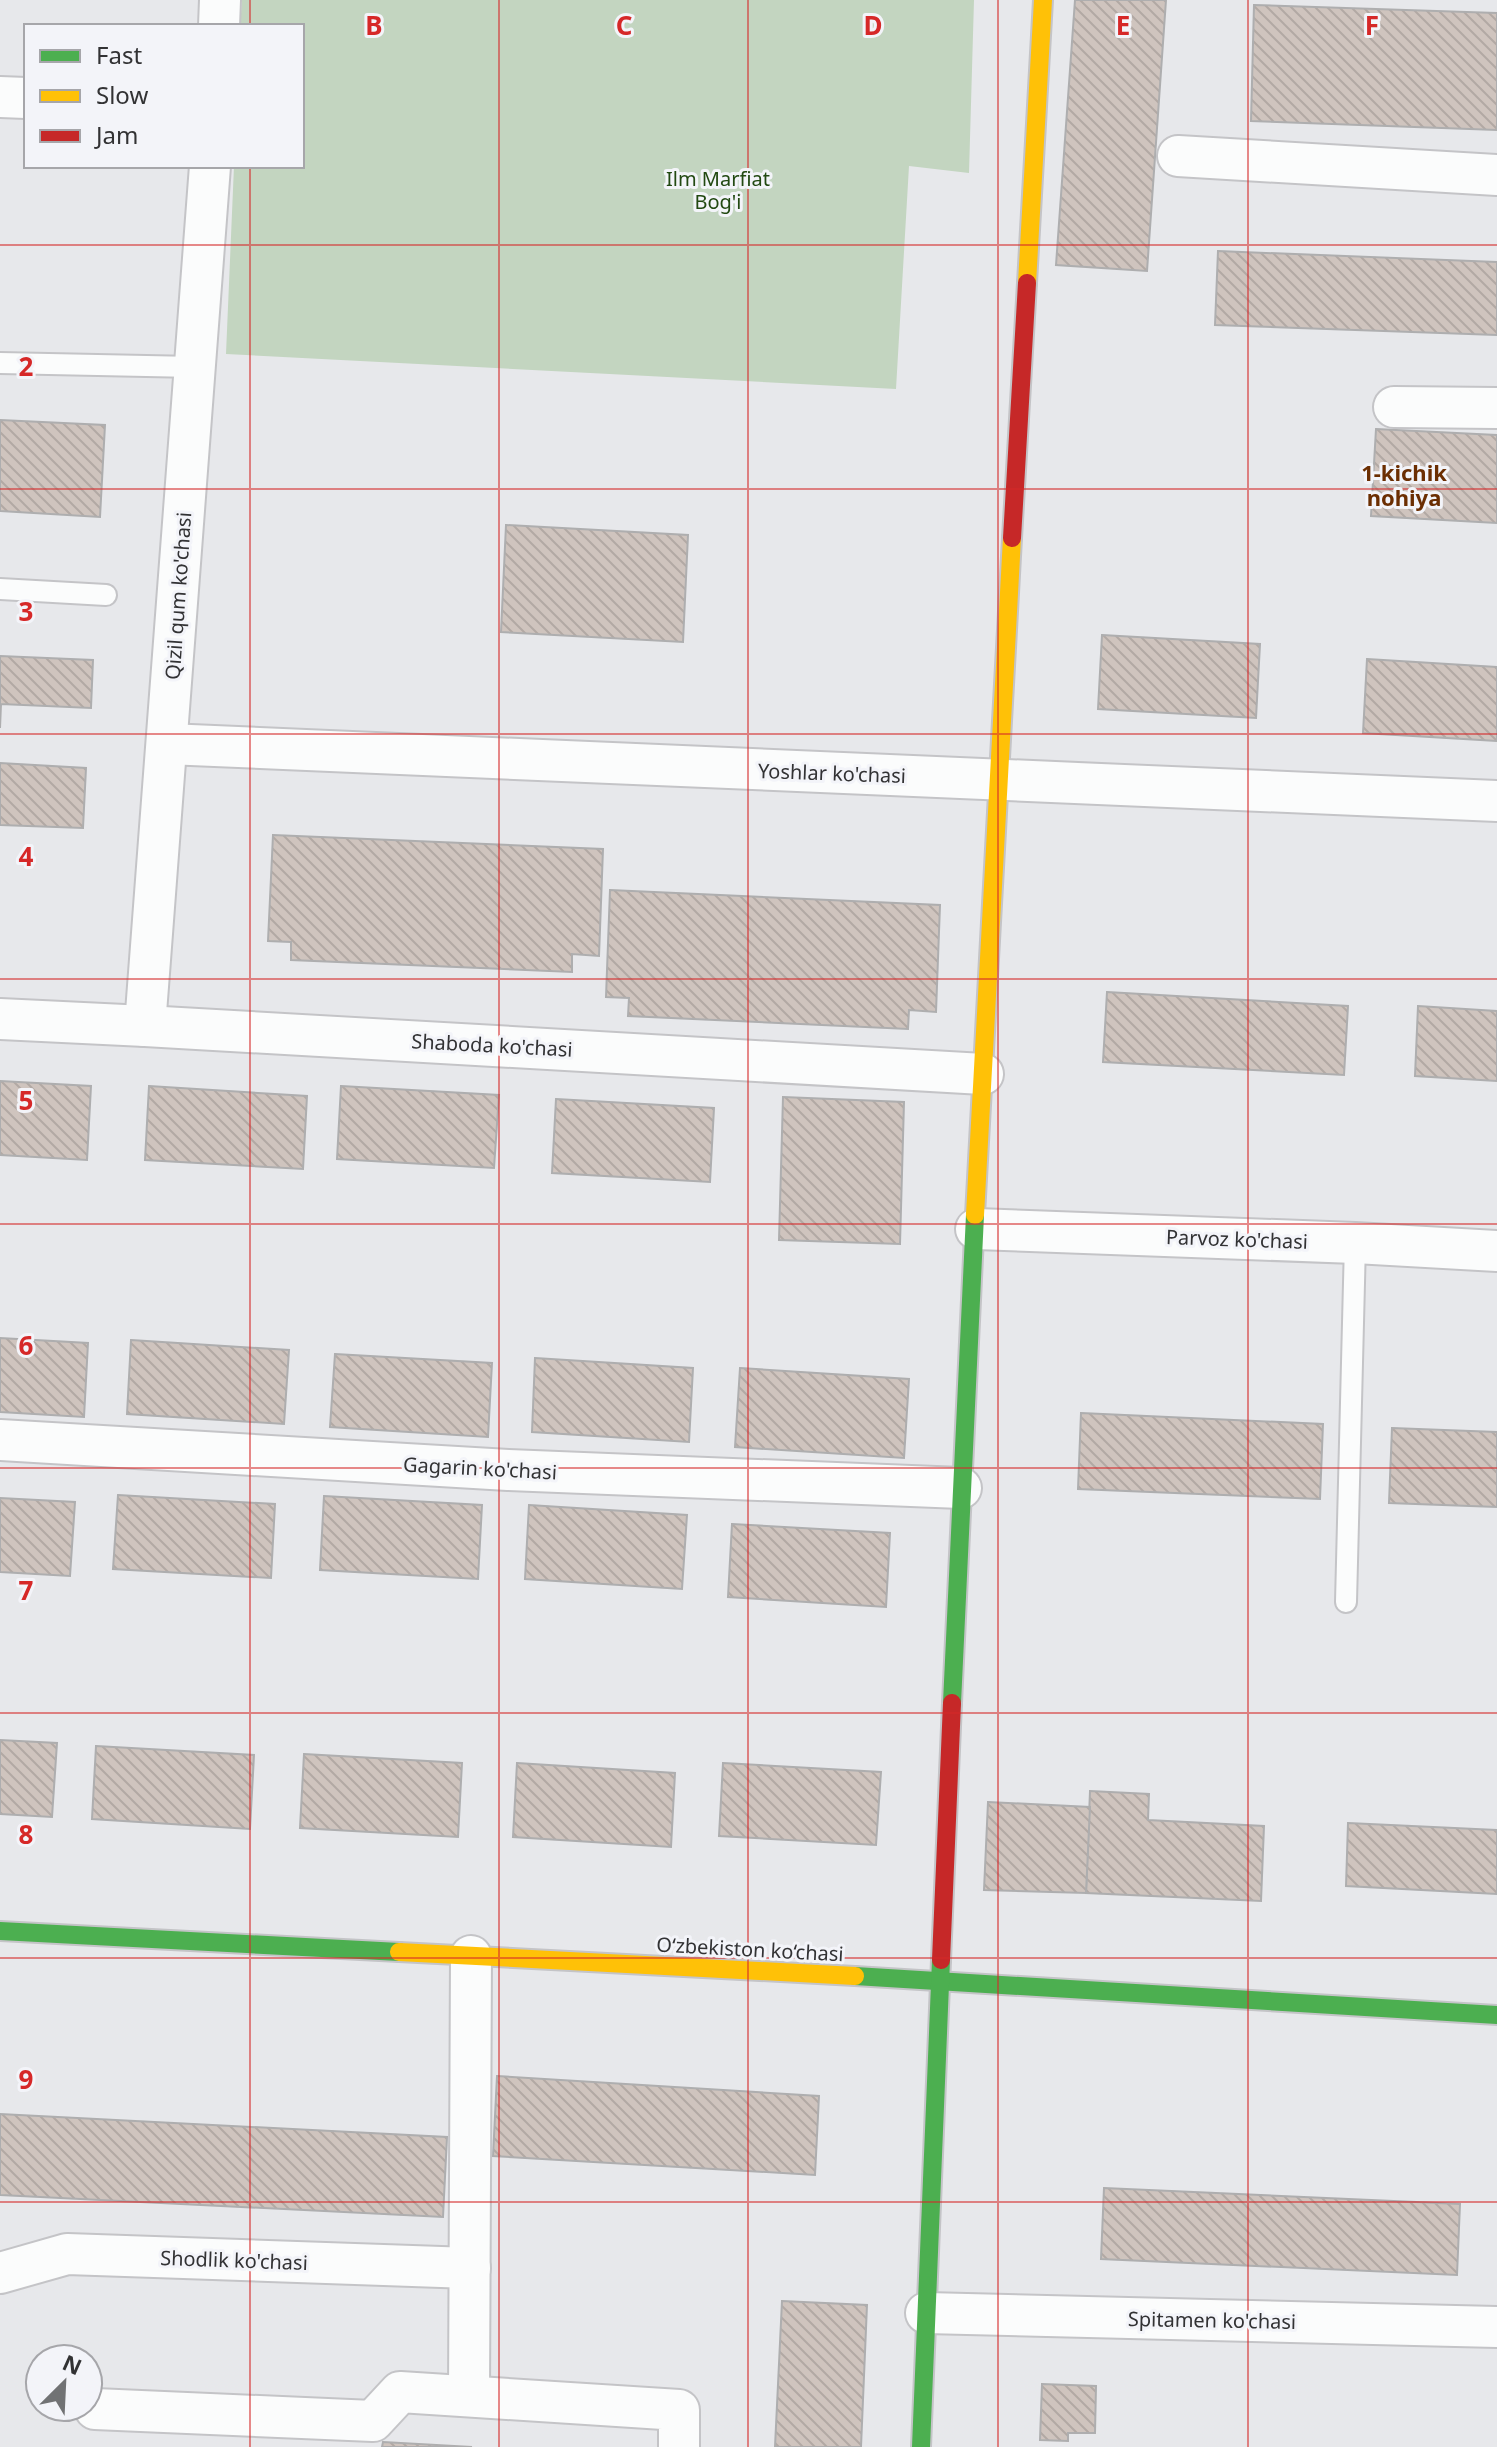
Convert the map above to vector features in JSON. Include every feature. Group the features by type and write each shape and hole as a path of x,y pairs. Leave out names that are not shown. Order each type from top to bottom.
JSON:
{"street":[{"path":"219,24 220,0"},
{"path":"921,2447 961,1488 1043,0"},
{"path":"0,97 24,98"},
{"path":"1178,156 1497,175"},
{"name":"Qizil qum ko'chasi","path":"145,1026 210,168"},
{"path":"1394,407 1497,408"},
{"name":"Yoshlar ko'chasi","path":"167,744 1497,801"},
{"name":"Shaboda ko'chasi","path":"0,1019 983,1074"},
{"name":"Parvoz ko'chasi","path":"976,1229 1497,1251"},
{"name":"Gagarin ko'chasi","path":"0,1440 508,1470 961,1488"},
{"name":"O‘zbekiston ko‘chasi","path":"0,1931 940,1981 1497,2015"},
{"path":"469,2396 471,1956"},
{"name":"Shodlik ko'chasi","path":"0,2273 67,2254 470,2268"},
{"name":"Spitamen ko'chasi","path":"926,2313 1497,2327"},
{"path":"104,2409 373,2421 400,2392 469,2396 679,2410 679,2447"}],"lane":[{"path":"0,363 195,367"},
{"path":"0,589 106,595"},
{"path":"1346,1602 1355,1243"}],"green space":[{"name":"Ilm Marfiat Bog'i","path":"242,0 974,0 969,173 909,166 896,389 226,354 234,168 304,168 304,24 240,24"}],"building":[{"path":"1075,0 1166,0 1147,271 1056,265"},
{"path":"1254,5 1497,13 1497,130 1251,121"},
{"path":"1218,251 1497,262 1497,335 1215,325"},
{"path":"0,420 105,425 100,517 0,511"},
{"path":"1376,429 1497,435 1497,523 1371,516"},
{"path":"506,525 688,535 683,642 501,632"},
{"path":"1102,635 1260,644 1256,718 1098,709"},
{"path":"0,656 93,660 91,708 1,704 0,728"},
{"path":"1367,659 1497,667 1497,741 1363,733"},
{"path":"0,763 86,768 83,828 0,825"},
{"path":"273,835 603,849 599,956 572,954 572,972 291,960 291,942 268,941"},
{"path":"610,890 940,905 936,1012 909,1010 908,1029 628,1016 629,998 606,997"},
{"path":"1107,992 1348,1006 1344,1075 1103,1062"},
{"path":"1418,1006 1497,1011 1497,1081 1415,1076"},
{"path":"0,1081 91,1086 87,1160 0,1155"},
{"path":"149,1086 307,1096 303,1169 145,1160"},
{"path":"341,1086 499,1095 494,1168 337,1159"},
{"path":"783,1097 904,1102 900,1244 779,1240"},
{"path":"556,1099 714,1108 710,1182 552,1173"},
{"path":"0,1338 88,1343 84,1417 0,1412"},
{"path":"131,1340 289,1350 284,1424 127,1414"},
{"path":"335,1354 492,1363 488,1437 330,1427"},
{"path":"535,1358 693,1368 689,1442 532,1432"},
{"path":"740,1368 909,1379 904,1458 735,1447"},
{"path":"1081,1413 1323,1424 1320,1499 1078,1489"},
{"path":"1392,1428 1497,1432 1497,1507 1389,1503"},
{"path":"118,1495 275,1504 271,1578 113,1569"},
{"path":"324,1496 482,1505 478,1579 320,1570"},
{"path":"0,1498 75,1502 70,1576 0,1572"},
{"path":"529,1505 687,1515 682,1589 525,1579"},
{"path":"732,1524 890,1533 886,1607 728,1597"},
{"path":"0,1740 57,1743 52,1817 0,1814"},
{"path":"96,1746 254,1755 250,1829 92,1819"},
{"path":"304,1754 462,1763 458,1837 300,1828"},
{"path":"517,1763 675,1773 671,1847 513,1837"},
{"path":"723,1763 881,1772 876,1845 719,1836"},
{"path":"1090,1791 1149,1794 1148,1820 1264,1826 1261,1901 1086,1893"},
{"path":"988,1802 1090,1807 1086,1893 984,1890"},
{"path":"1348,1823 1497,1830 1497,1894 1346,1886"},
{"path":"497,2076 819,2096 815,2175 493,2156"},
{"path":"0,2114 447,2137 443,2217 0,2195"},
{"path":"1104,2188 1460,2204 1457,2275 1101,2259"},
{"path":"782,2301 867,2305 861,2447 775,2447"},
{"path":"1042,2384 1096,2386 1095,2433 1068,2433 1068,2441 1040,2440"},
{"path":"383,2442 472,2447 382,2447"}],"traffic: fast":[{"path":"952,1703 975,1215"},
{"path":"0,1931 399,1952"},
{"path":"921,2447 941,1960"},
{"path":"855,1976 1497,2015"}],"traffic: slow":[{"path":"1027,283 1043,0"},
{"path":"975,1215 1012,538"},
{"path":"399,1952 855,1976"}],"traffic: jam":[{"path":"1012,538 1027,283"},
{"path":"941,1960 952,1703"}],"district":[{"name":"1-kichik nohiya","path":"1404,484"}]}
